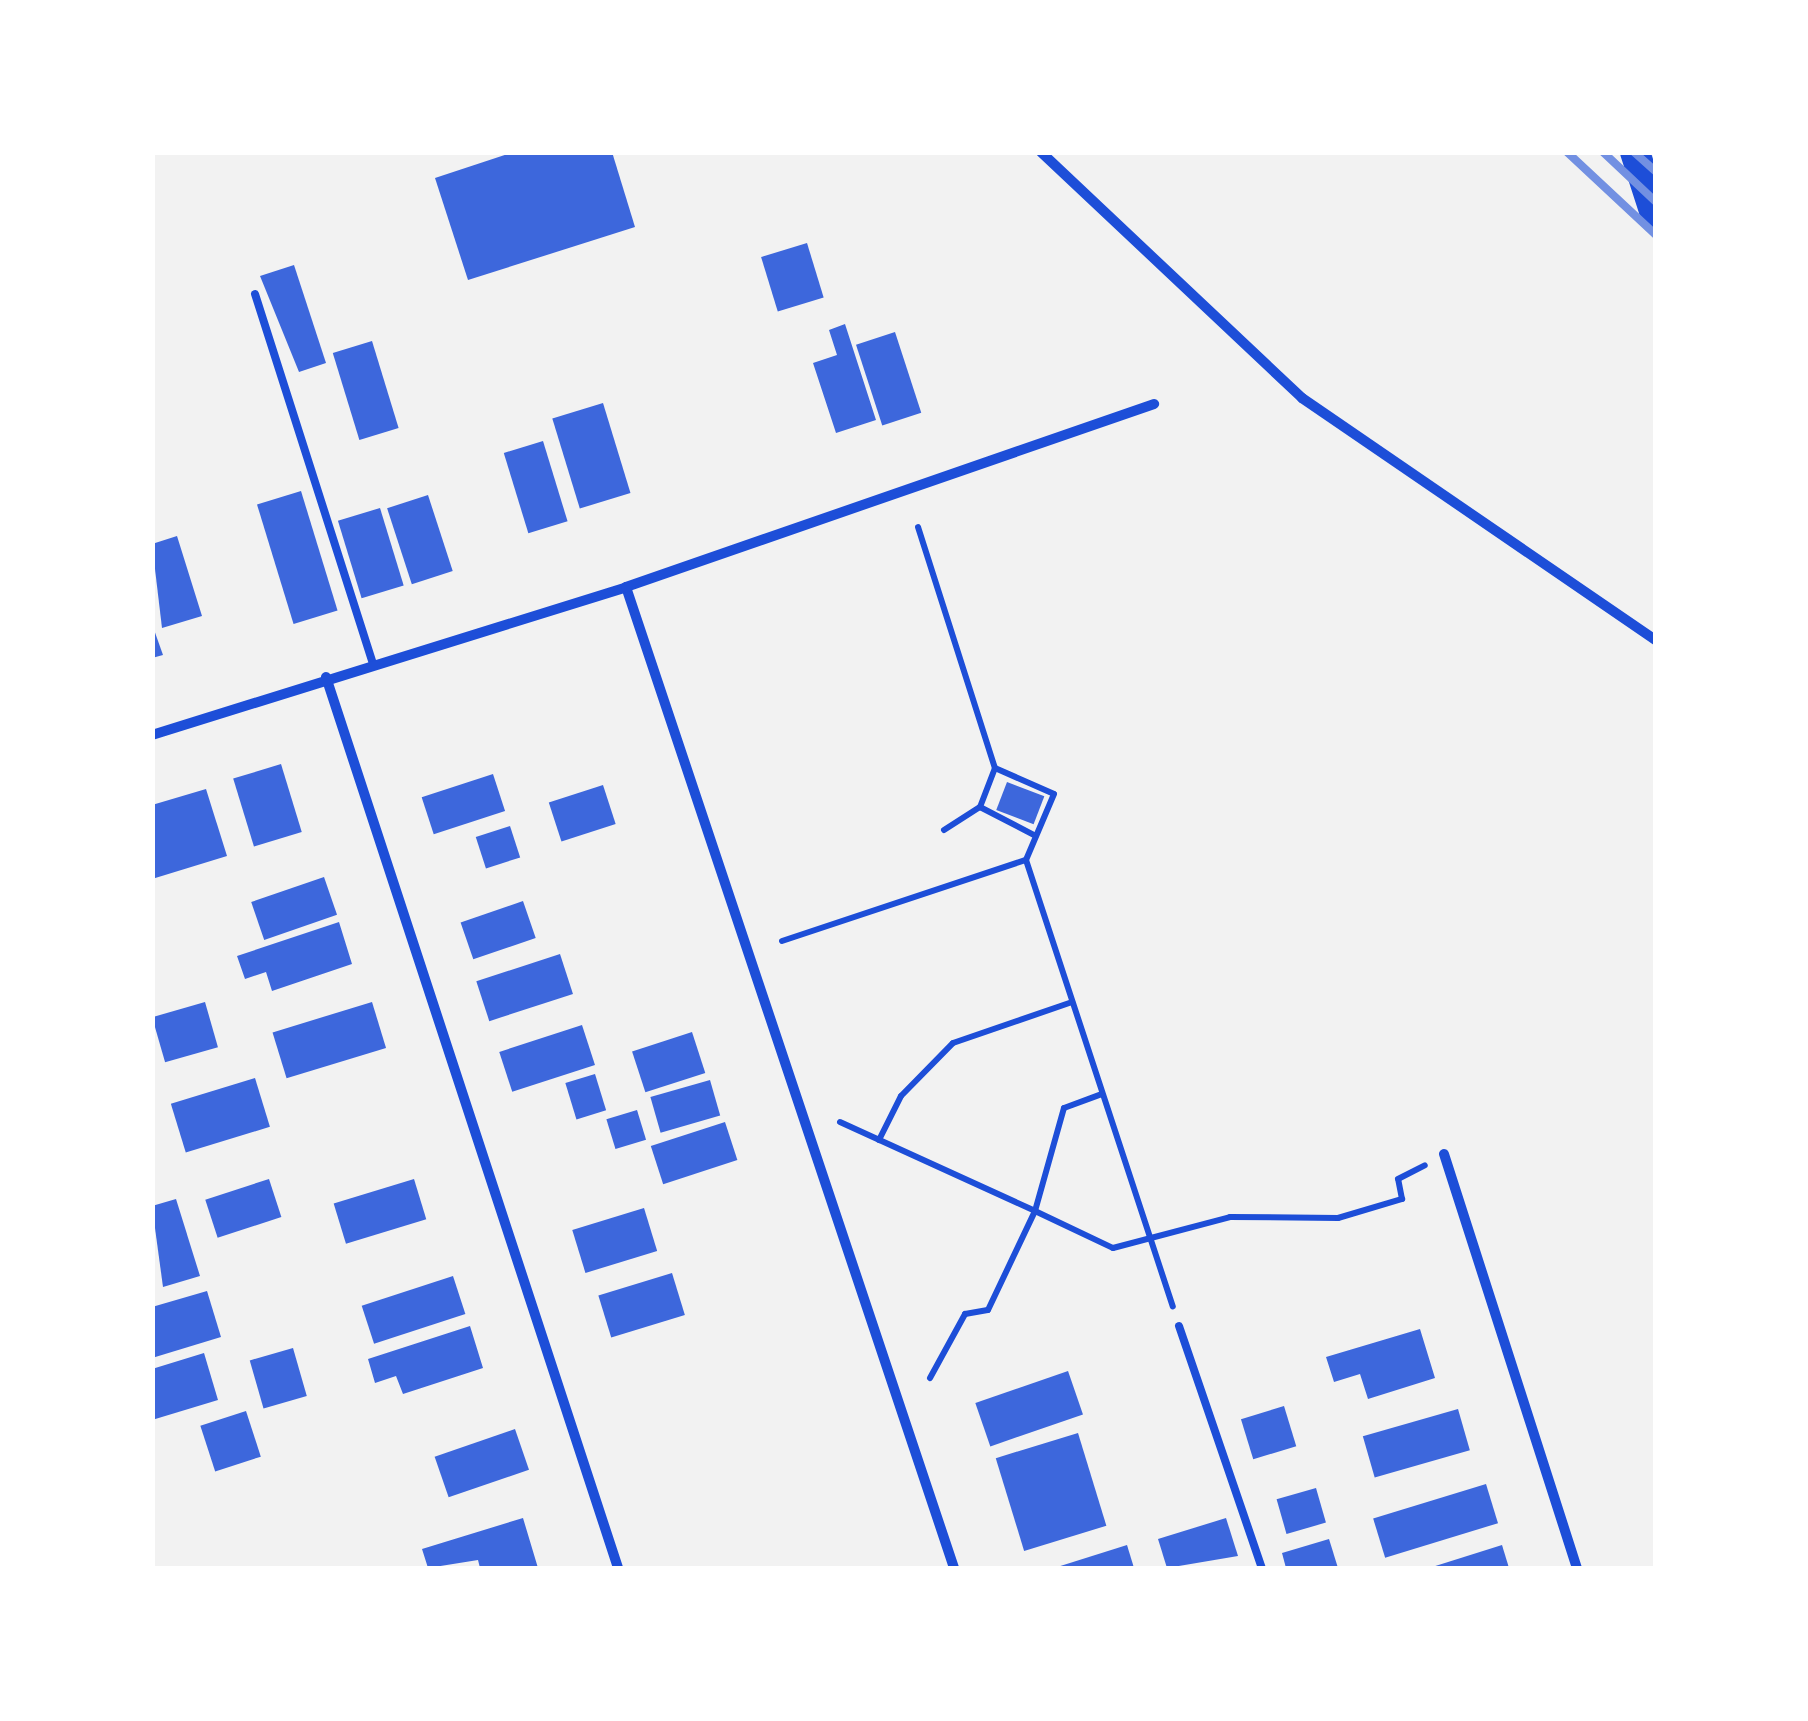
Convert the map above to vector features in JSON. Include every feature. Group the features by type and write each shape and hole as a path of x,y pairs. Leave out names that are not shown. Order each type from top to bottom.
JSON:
{"highway":[{"path":"1635,152 1656,217"}],"street":[{"path":"1041,152 1302,398 1656,640"},
{"path":"152,735 326,676 626,588 1154,404"},
{"path":"626,588 954,1568"},
{"path":"326,676 618,1568"},
{"path":"1444,1154 1577,1568"}],"lane":[{"path":"255,294 373,663"},
{"path":"1180,1326 1262,1568"}],"path":[{"path":"918,527 996,768 980,807 944,830"},
{"path":"996,768 1054,794 1026,860 1180,1326"},
{"path":"980,807 1034,835"},
{"path":"782,941 1026,860"},
{"path":"880,1140 901,1096 953,1043 1072,1002"},
{"path":"930,1378 964,1314 988,1310 1035,1211 1064,1108 1102,1094"},
{"path":"840,1122 1113,1248 1230,1217 1338,1218 1402,1199 1398,1180 1444,1154"}],"building":[{"path":"514,152 612,152 635,227 468,280 435,178"},
{"path":"807,243 824,298 778,312 761,257"},
{"path":"294,265 326,363 299,372 260,276"},
{"path":"845,324 876,420 836,433 813,363 837,355 829,330"},
{"path":"895,332 921,413 882,426 856,345"},
{"path":"372,341 399,428 359,440 333,353"},
{"path":"603,403 630,493 580,508 552,418"},
{"path":"543,441 568,521 528,533 504,453"},
{"path":"301,491 338,611 294,624 257,504"},
{"path":"428,495 453,571 412,584 387,508"},
{"path":"380,508 404,585 362,598 338,521"},
{"path":"177,536 202,616 162,628 152,544"},
{"path":"152,624 163,655 152,658"},
{"path":"281,764 302,832 254,847 233,779"},
{"path":"493,774 505,811 434,834 422,797"},
{"path":"1007,782 1044,796 1034,824 996,810"},
{"path":"603,785 616,824 561,842 549,803"},
{"path":"206,789 227,856 152,879 152,805"},
{"path":"510,826 520,857 486,869 476,837"},
{"path":"324,877 337,915 264,940 251,902"},
{"path":"523,901 536,938 473,959 461,922"},
{"path":"339,922 352,964 272,991 266,972 245,979 237,956"},
{"path":"560,954 573,994 489,1021 476,981"},
{"path":"205,1002 218,1047 165,1062 152,1017"},
{"path":"372,1002 386,1048 287,1078 273,1032"},
{"path":"582,1025 595,1065 512,1092 499,1052"},
{"path":"692,1032 705,1073 645,1092 632,1051"},
{"path":"595,1074 606,1110 576,1119 565,1083"},
{"path":"255,1078 270,1127 186,1153 171,1104"},
{"path":"710,1080 720,1116 661,1133 650,1097"},
{"path":"637,1110 646,1140 615,1149 606,1119"},
{"path":"725,1122 737,1160 663,1184 651,1146"},
{"path":"269,1179 281,1217 218,1238 205,1200"},
{"path":"414,1179 426,1219 346,1244 334,1204"},
{"path":"176,1199 200,1276 163,1287 152,1206"},
{"path":"644,1208 657,1251 585,1273 572,1230"},
{"path":"672,1273 685,1315 611,1338 598,1296"},
{"path":"453,1276 465,1314 374,1344 362,1306"},
{"path":"207,1291 221,1337 152,1358 152,1307"},
{"path":"470,1326 483,1368 403,1394 396,1376 375,1383 368,1359"},
{"path":"1420,1329 1435,1378 1368,1399 1360,1374 1334,1382 1326,1357"},
{"path":"293,1348 307,1396 264,1408 250,1360"},
{"path":"204,1353 218,1400 152,1420 152,1369"},
{"path":"1068,1371 1083,1414 990,1446 975,1403"},
{"path":"1284,1406 1296,1446 1253,1459 1241,1419"},
{"path":"1458,1409 1470,1450 1375,1478 1363,1436"},
{"path":"246,1411 261,1457 215,1471 200,1426"},
{"path":"515,1429 529,1470 449,1497 435,1457"},
{"path":"1078,1433 1106,1526 1024,1551 996,1458"},
{"path":"1486,1484 1498,1523 1385,1558 1373,1518"},
{"path":"1316,1488 1326,1523 1287,1534 1277,1499"},
{"path":"523,1518 538,1568 480,1568 478,1560 428,1568 422,1549"},
{"path":"1226,1518 1238,1556 1167,1568 1158,1539"},
{"path":"1329,1539 1338,1568 1286,1568 1282,1553"},
{"path":"1127,1545 1134,1568 1054,1568"},
{"path":"1502,1545 1509,1568 1429,1568"}],"railway":[{"path":"1567,152 1656,235"},
{"path":"1603,152 1656,202"},
{"path":"1634,152 1656,172"}]}
